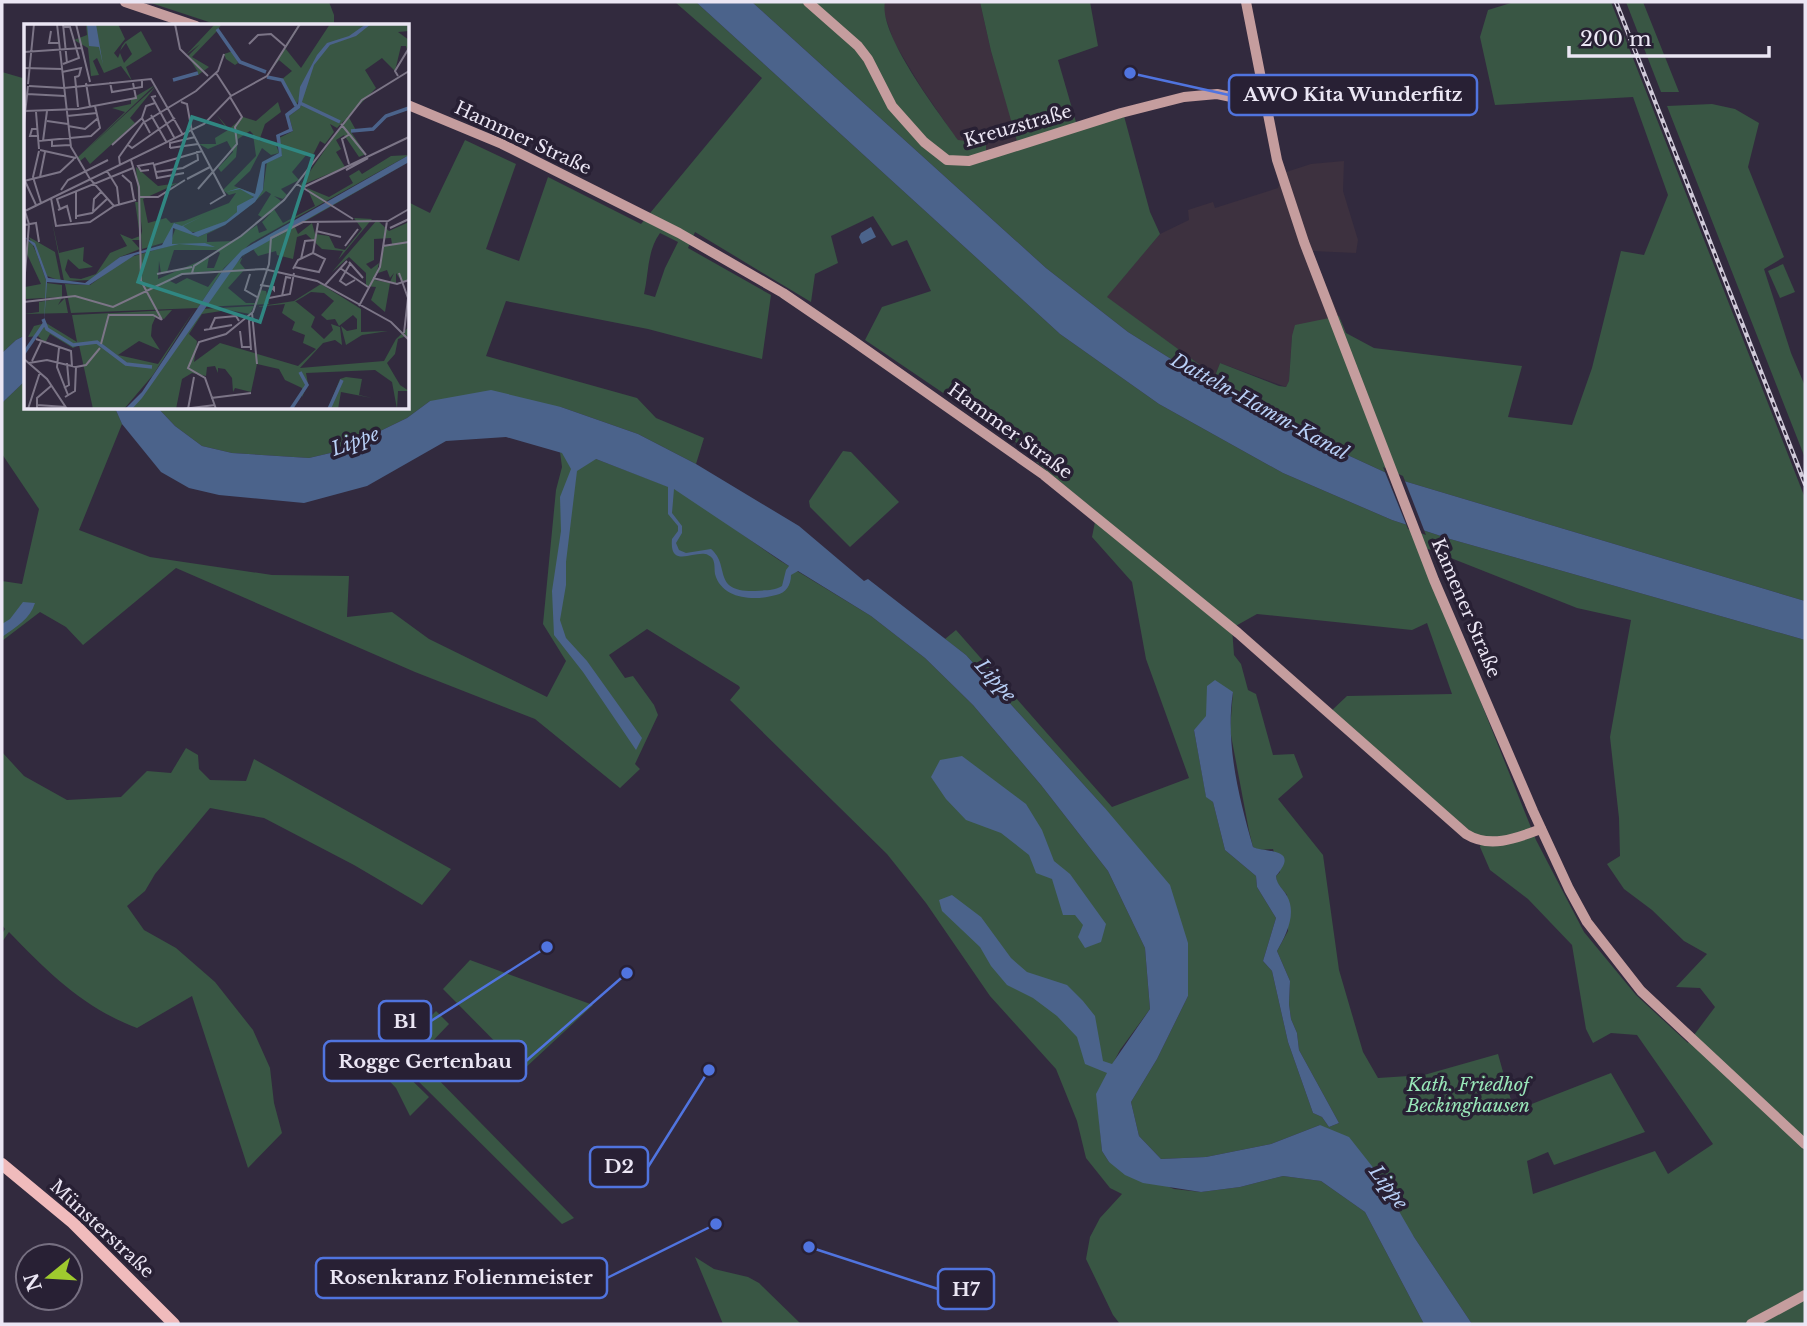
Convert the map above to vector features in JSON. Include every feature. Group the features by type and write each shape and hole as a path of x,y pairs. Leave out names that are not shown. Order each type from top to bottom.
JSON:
{"main road":[{"path":"125,2 190,24"},
{"name":"Kreuzstraße","path":"808,2 858,46 899,115 924,142 947,160 969,161 1121,113 1184,97 1217,94 1265,104"},
{"name":"Kamener Straße","path":"1246,2 1277,160 1296,220 1423,550 1541,829 1577,905 1620,966 1657,1007 1805,1144"},
{"name":"Hammer Straße","path":"410,106 502,144 678,233 783,293 849,338 1045,475 1238,633 1466,834 1480,840 1495,841 1541,829"},
{"name":"Münsterstraße","path":"2,1164 90,1238 174,1324"},
{"path":"1751,1324 1805,1295"}],"shaded area":[{"path":"885,2 980,2 991,51 1020,148 986,152 986,143 958,141 894,42 883,10"},
{"path":"1344,161 1343,191 1358,240 1356,253 1312,251 1339,316 1292,336 1289,382 1286,387 1220,363 1215,376 1106,297 1160,234 1189,220 1188,210 1213,202 1215,208 1278,188 1283,173 1311,164"}],"green space":[{"path":"148,2 329,2 334,15 334,24 215,24"},
{"name":"Kath. Friedhof Beckinghausen","path":"675,2 696,2 1060,334 1159,404 1283,473 1392,520 1805,640 1805,1324 1472,1324 1414,1237 1320,1125 1271,1144 1206,1157 1161,1159 1139,1136 1131,1102 1157,1059 1188,996 1104,807 966,655 945,639 956,630 1112,807 1189,778 1146,659 1132,582 1092,537 1097,512 1036,462 1039,458 865,340 882,307 931,291 907,240 892,246 873,216 831,236 838,263 815,274 811,302 695,232 688,248 771,295 762,359 648,329 506,301 486,356 637,398 656,418 704,438 696,464 638,434 561,407 430,401 407,418 339,451 309,458 232,453 202,446 175,426 160,410 410,410 410,203 430,213 465,140 516,164 486,249 519,261 548,177 641,224 762,78","holes":["660,233 678,242 655,297 644,294 651,254","1418,545 1577,608 1631,620 1610,737 1619,818 1620,856 1607,864 1624,889 1652,910 1684,941 1707,954 1676,987 1700,988 1715,1007 1688,1043 1636,995 1584,932 1536,840","1257,614 1412,630 1427,623 1452,694 1347,696 1329,713 1481,840 1480,847 1490,870 1528,899 1572,945 1586,1029 1593,1043 1611,1033 1637,1035 1713,1144 1668,1174 1655,1151 1533,1194 1527,1161 1548,1152 1554,1165 1645,1132 1611,1073 1514,1111 1498,1054 1424,1075 1378,1078 1363,1052 1339,970 1323,855 1278,799 1303,777 1294,754 1273,755 1256,694 1248,690 1241,664 1234,655 1232,628","1233,692 1230,730 1249,831 1253,847 1259,850 1273,849 1280,872 1276,876 1277,883 1287,895 1288,931 1277,951 1290,981 1289,1004 1299,1050 1339,1123 1329,1127 1322,1117 1313,1113 1288,1042 1272,971 1263,961 1276,918 1257,887 1256,876 1225,850 1213,802 1206,796 1194,730"]},
{"path":"752,2 885,2 885,16 891,33 925,93 958,140 986,143 986,152 1019,148 980,2 1090,2 1098,46 1058,60 1078,129 1124,116 1150,212 1160,234 1107,297 1215,376 1220,363 1286,387 1289,381 1295,325 1339,316 1346,333 1374,348 1522,366 1508,417 1572,425 1592,368 1621,251 1644,255 1668,195 1633,97 1495,105 1480,37 1488,10 1514,2 1611,2 1805,498 1805,601 1404,481 1291,429 1211,384 1128,332 1046,268"},
{"path":"1626,2 1643,2 1679,92 1661,92"},
{"path":"2,72 24,78 24,336 2,353"},
{"path":"1712,104 1735,109 1759,123 1748,167 1784,257 1764,269 1791,353 1805,386 1805,458 1667,106"},
{"path":"1783,264 1795,292 1780,298 1768,271"},
{"path":"24,382 24,410 116,410 122,424 79,530 150,557 272,575 349,576 347,617 392,612 429,639 547,697 566,661 543,624 556,490 562,467 560,452 596,459 680,491 779,560 871,616 925,658 973,705 1041,785 1108,871 1145,948 1150,1009 1120,1050 1097,1094 1102,1151 1109,1162 1174,1189 1201,1192 1240,1187 1283,1176 1321,1181 1365,1212 1424,1324 1120,1324 1086,1259 1090,1237 1100,1218 1122,1194 1110,1188 1086,1158 1077,1121 1056,1069 990,996 926,903 887,854 730,700 739,686 647,629 609,655 625,678 633,676 658,715 635,764 640,769 620,788 535,719 415,672 176,568 83,645 66,627 40,612 2,641 2,581 22,584 39,509 2,454 2,403"},
{"path":"843,451 851,452 899,502 850,547 810,507 809,501"},
{"path":"186,748 198,755 199,769 210,780 246,781 254,759 451,869 422,905 354,865 264,818 210,808 155,874 145,891 127,906 144,930 176,948 215,982 253,1030 270,1068 274,1103 282,1133 248,1168 192,996 137,1028 99,1010 67,988 9,932 2,942 5,929 2,925 2,752 24,776 67,800 121,797 147,771 171,773"},
{"path":"470,960 593,1005 523,1070 443,989"},
{"path":"436,1011 449,1024 427,1047 414,1034"},
{"path":"386,1058 429,1097 410,1116 396,1088 376,1067"},
{"path":"421,1063 574,1218 562,1224 411,1074"},
{"path":"695,1257 714,1269 748,1277 759,1283 801,1324 723,1324"}],"water":[{"path":"696,2 752,2 1046,268 1128,332 1211,384 1291,429 1404,481 1805,601 1805,640 1392,520 1283,473 1159,404 1060,334"},
{"path":"871,227 876,237 862,244 859,237 861,233"},
{"path":"24,336 24,382 2,403 2,353"},
{"path":"491,390 561,407 638,434 696,464 799,526 864,581 868,579 966,655 1104,807 1170,885 1188,943 1188,996 1157,1059 1131,1102 1139,1136 1161,1159 1206,1157 1271,1144 1320,1125 1349,1137 1375,1170 1414,1237 1472,1324 1424,1324 1365,1212 1321,1181 1283,1176 1240,1187 1201,1192 1143,1183 1125,1175 1109,1162 1102,1151 1096,1094 1107,1073 1085,1064 1077,1037 1057,1016 1033,998 1007,985 980,947 942,911 939,900 952,895 981,917 1011,958 1027,972 1067,985 1095,1016 1103,1061 1112,1064 1150,1009 1145,948 1108,871 1041,785 973,705 925,658 871,616 798,571 791,575 787,588 780,594 749,598 732,594 719,583 711,556 675,554 672,539 678,526 668,514 668,487 596,459 577,471 560,620 566,638 587,661 642,738 636,750 583,672 554,635 552,591 561,531 560,497 571,469 562,453 506,437 446,441 367,486 304,503 219,495 189,488 161,472 122,424 116,410 160,410 175,426 202,446 232,453 309,458 339,451 407,418 430,401","holes":["674,489 789,566 779,588 741,590 727,583 717,556 711,549 686,553 679,550 676,543 682,533 682,526 672,513"]},
{"path":"23,602 35,603 33,609 2,637 2,624 10,619"},
{"path":"1215,680 1233,692 1232,751 1238,790 1253,847 1278,853 1285,860 1276,876 1290,903 1291,917 1277,951 1290,981 1289,1004 1299,1050 1339,1123 1329,1127 1322,1117 1313,1113 1288,1042 1272,971 1263,961 1276,918 1257,887 1256,876 1225,850 1213,802 1206,797 1194,730 1206,716 1207,686"},
{"path":"962,756 1026,804 1042,830 1054,861 1070,874 1106,924 1101,942 1085,948 1078,937 1083,925 1075,915 1063,915 1052,879 1036,873 1029,855 1001,833 966,820 946,799 931,777 940,760"}],"pier":[{"path":"1383,467 1403,476 1426,535 1408,529"}],"railway":[{"path":"1616,2 1805,484"}],"place":[{"name":"AWO Kita Wunderfitz","path":"1130,73"},
{"name":"B1","path":"547,947"},
{"name":"Rogge Gertenbau","path":"627,973"},
{"name":"D2","path":"709,1070"},
{"name":"Rosenkranz Folienmeister","path":"716,1224"},
{"name":"H7","path":"809,1247"}],"water label":[{"name":"Datteln-Hamm-Kanal","path":"1260,406"},
{"name":"Lippe","path":"355,441"},
{"name":"Lippe","path":"996,680"},
{"name":"Lippe","path":"1389,1187"}]}
